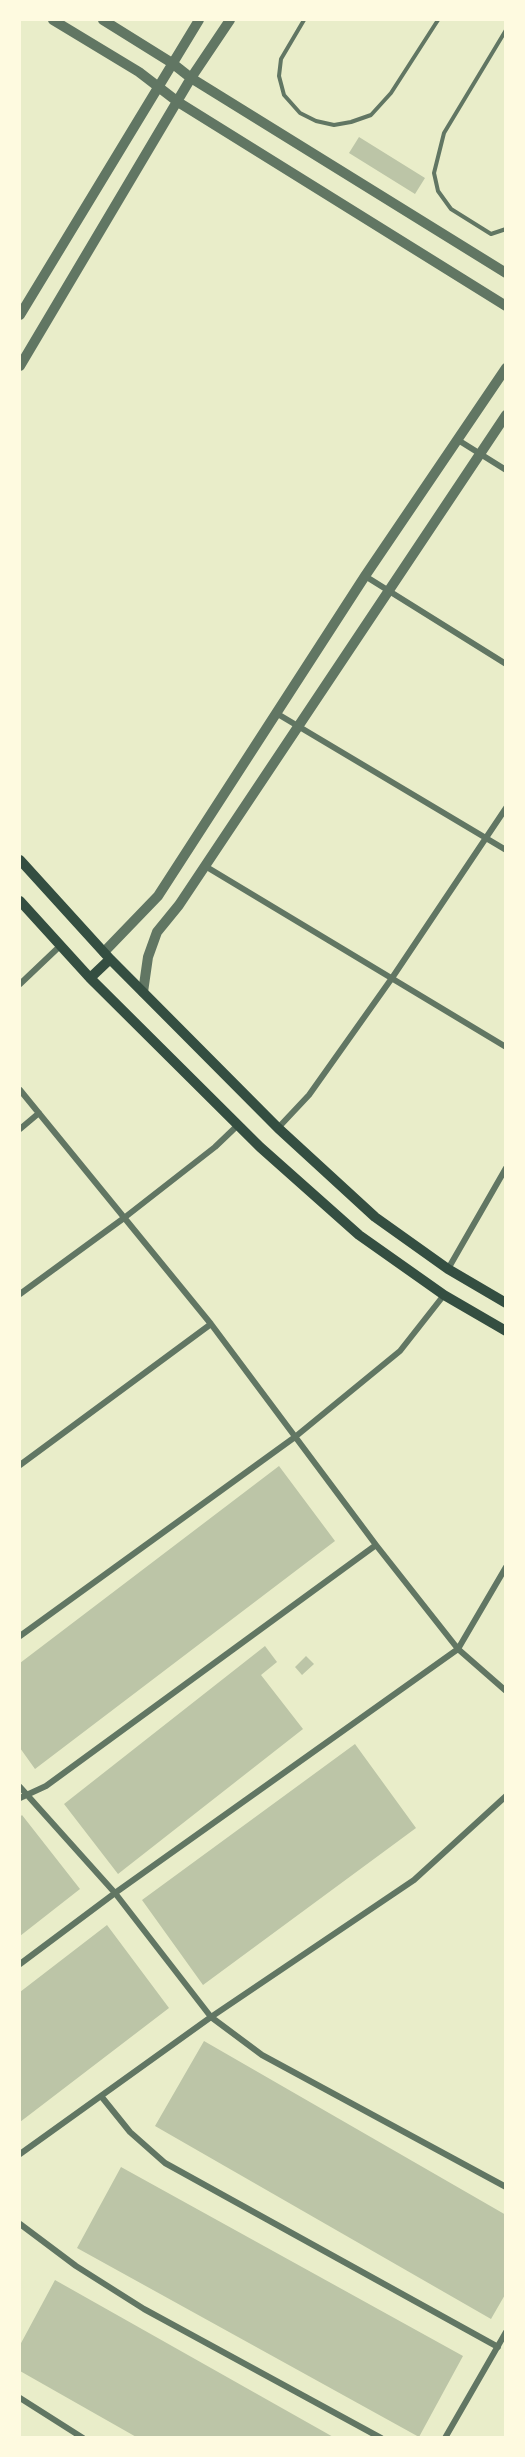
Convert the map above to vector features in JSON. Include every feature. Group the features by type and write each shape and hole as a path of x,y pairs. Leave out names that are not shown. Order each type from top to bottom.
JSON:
{"main road":[{"path":"20,860 107,956 278,1128 375,1216 448,1269 506,1303"},
{"path":"20,901 90,978 238,1125 359,1235 444,1295 506,1330"},
{"path":"90,978 107,956"}],"street":[{"path":"53,20 158,86 178,102 506,306"},
{"path":"103,20 172,63 191,78 506,273"},
{"path":"20,315 199,20"},
{"path":"20,366 191,78 230,20"},
{"path":"107,956 158,896 365,576 506,368"},
{"path":"143,992 148,957 157,932 205,866 506,415"},
{"path":"458,440 506,470"},
{"path":"365,576 506,664"},
{"path":"276,713 506,850"},
{"path":"278,1128 309,1095 392,978 506,808"},
{"path":"205,866 506,1047"},
{"path":"20,984 60,946"},
{"path":"20,1090 211,1324 376,1545 458,1649 506,1691"},
{"path":"20,1129 39,1113"},
{"path":"20,1294 124,1218 215,1147 238,1125"},
{"path":"448,1269 506,1168"},
{"path":"20,1636 295,1437 400,1351 444,1295"},
{"path":"20,1465 211,1324"},
{"path":"22,1796 46,1786 376,1545"},
{"path":"20,1964 115,1893 458,1649 506,1567"},
{"path":"20,1787 22,1796 115,1893 211,2017 262,2055 506,2187"},
{"path":"20,2154 211,2017 414,1880 506,1796"},
{"path":"101,2096 130,2132 165,2163 498,2347"},
{"path":"20,2224 76,2266 144,2309 381,2438"},
{"path":"445,2438 506,2332"},
{"path":"20,2398 83,2438"}],"lane":[{"path":"304,20 281,59 279,76 284,95 300,113 316,121 334,124 351,122 371,115 391,93 438,20"},
{"path":"506,30 444,133 434,173 438,191 452,209 491,234 506,230"}],"building":[{"path":"359,137 425,178 415,194 349,153"},
{"path":"279,1466 335,1541 35,1769 20,1748 20,1663"},
{"path":"265,1646 277,1662 261,1675 303,1729 118,1874 64,1804"},
{"path":"306,1656 314,1664 302,1675 295,1667"},
{"path":"355,1744 416,1828 203,1985 142,1900"},
{"path":"22,1815 80,1889 20,1936 20,1817"},
{"path":"107,1925 169,2008 20,2122 20,1992"},
{"path":"204,2041 506,2215 506,2293 491,2319 155,2126"},
{"path":"121,2167 463,2356 419,2437 77,2248"},
{"path":"55,2280 335,2438 138,2438 20,2371 20,2345"}]}
